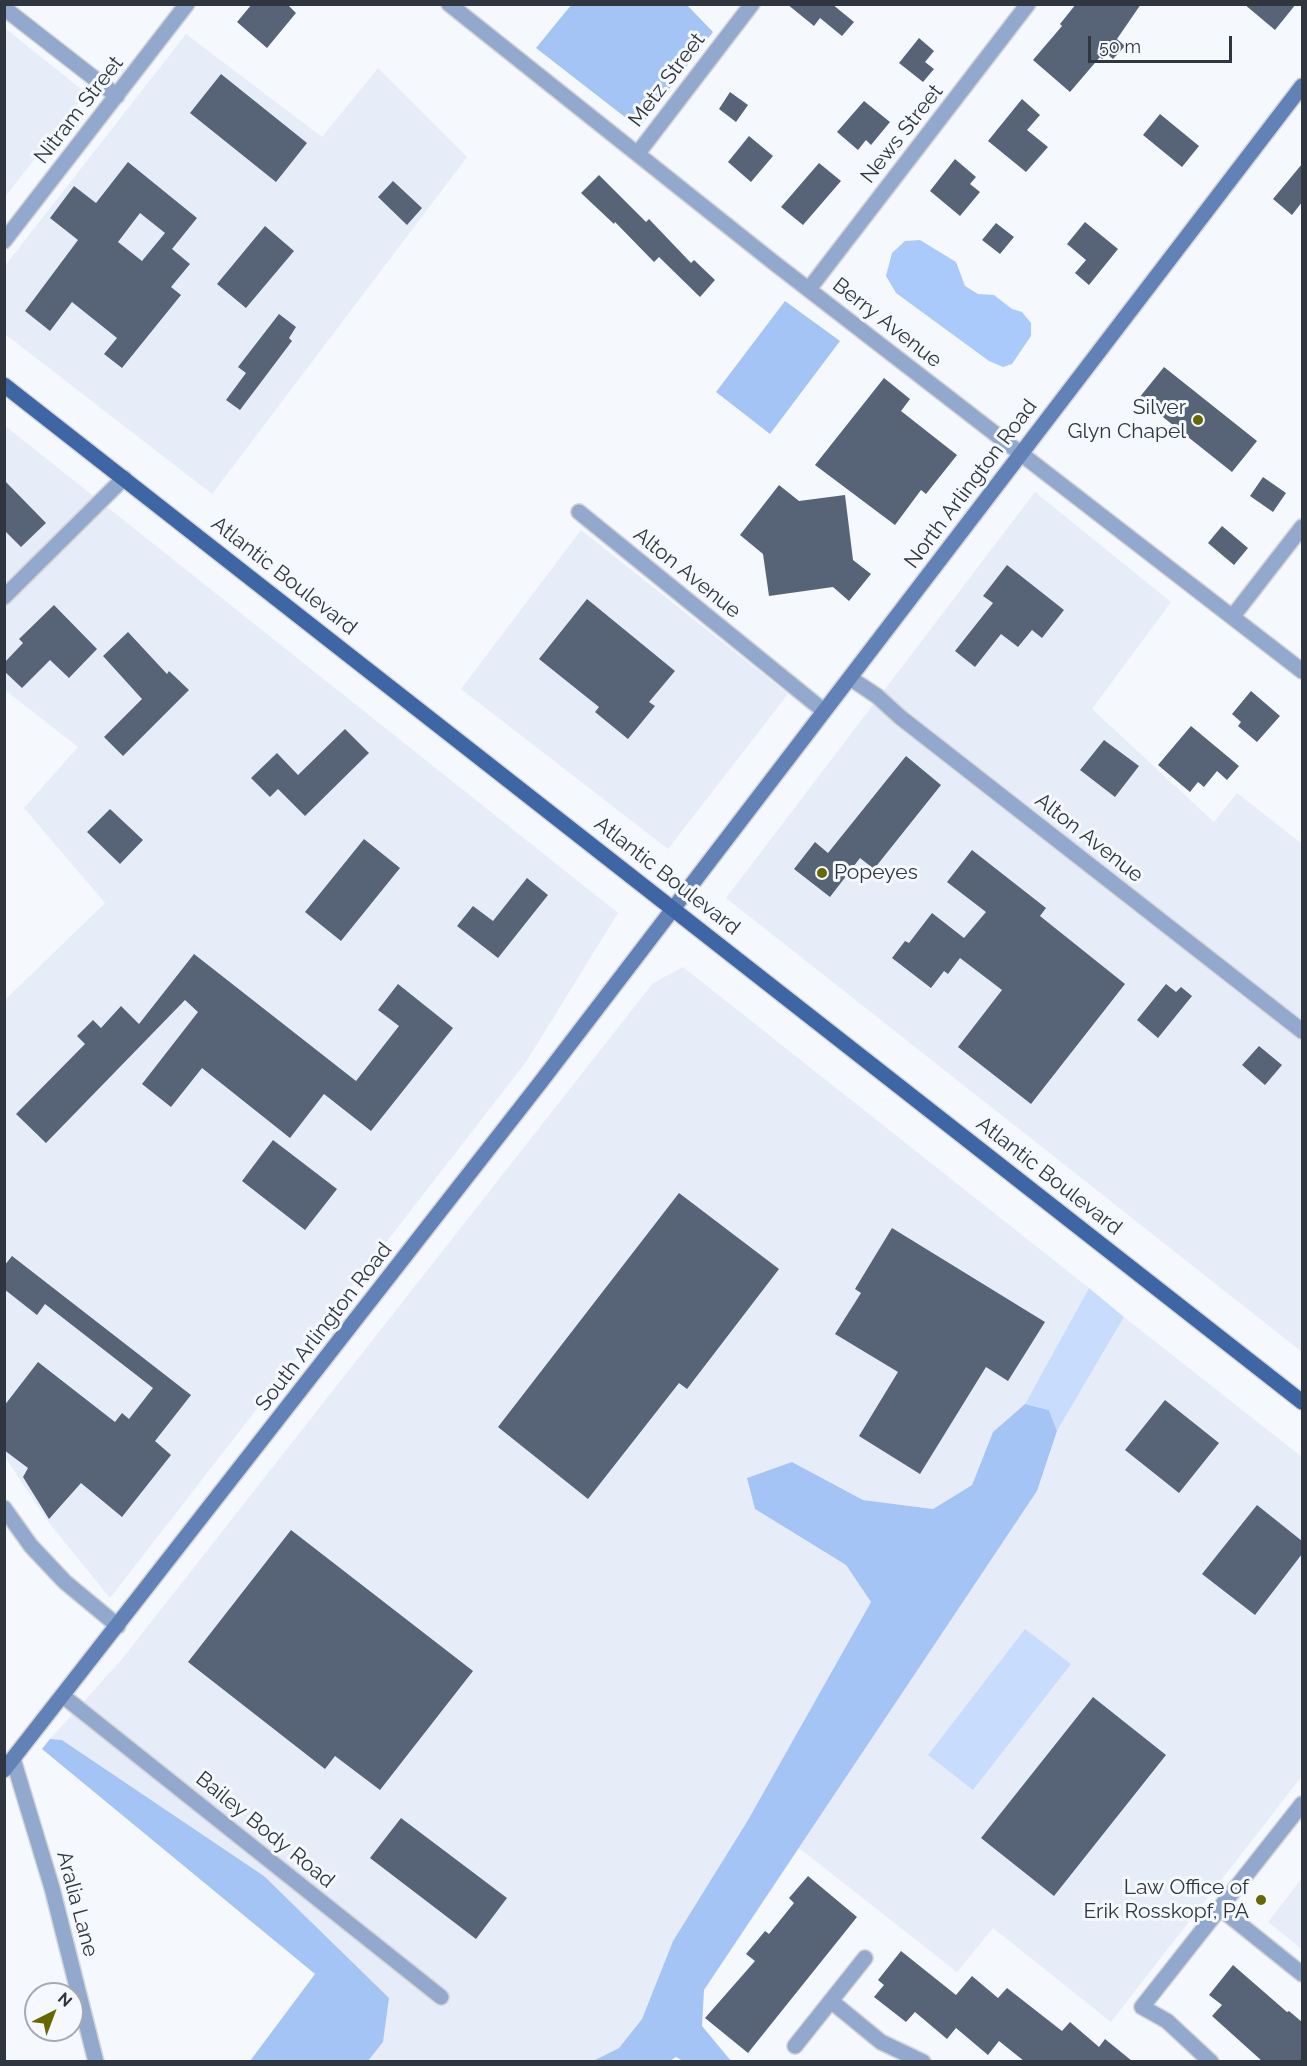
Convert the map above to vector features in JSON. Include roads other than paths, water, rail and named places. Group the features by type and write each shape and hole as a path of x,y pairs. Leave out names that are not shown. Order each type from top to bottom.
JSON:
{"main road":[{"name":"North Arlington Road","path":"673,908 1302,86"},
{"name":"Atlantic Boulevard","path":"4,385 1302,1402"},
{"name":"South Arlington Road","path":"9,1765 549,1071 673,908"}],"street":[{"name":"Nitram Street","path":"4,241 187,4"},
{"name":"Berry Avenue","path":"449,4 809,289 1302,670"},
{"name":"Metz Street","path":"638,153 752,4"},
{"name":"News Street","path":"809,289 1028,4"},
{"path":"4,8 117,96"},
{"path":"4,597 124,478"},
{"name":"Alton Avenue","path":"579,512 825,711"},
{"path":"1233,616 1302,527"},
{"name":"Alton Avenue","path":"850,678 877,696 900,717 1302,1031"},
{"path":"4,1508 31,1546 65,1582 118,1626"},
{"name":"Bailey Body Road","path":"63,1696 441,1997"},
{"name":"Aralia Lane","path":"9,1765 52,1888 96,2061"},
{"path":"1211,2061 1167,2021 1142,2007 1302,1804"},
{"path":"1221,1909 1302,1974"},
{"path":"795,2046 865,1958"},
{"path":"831,2001 881,2042 923,2061"}],"place":[{"name":"Silver Glyn Chapel","path":"1198,420"},
{"name":"Popeyes","path":"822,873"},
{"name":"Law Office of Erik Rosskopf, PA","path":"1261,1900"}]}
